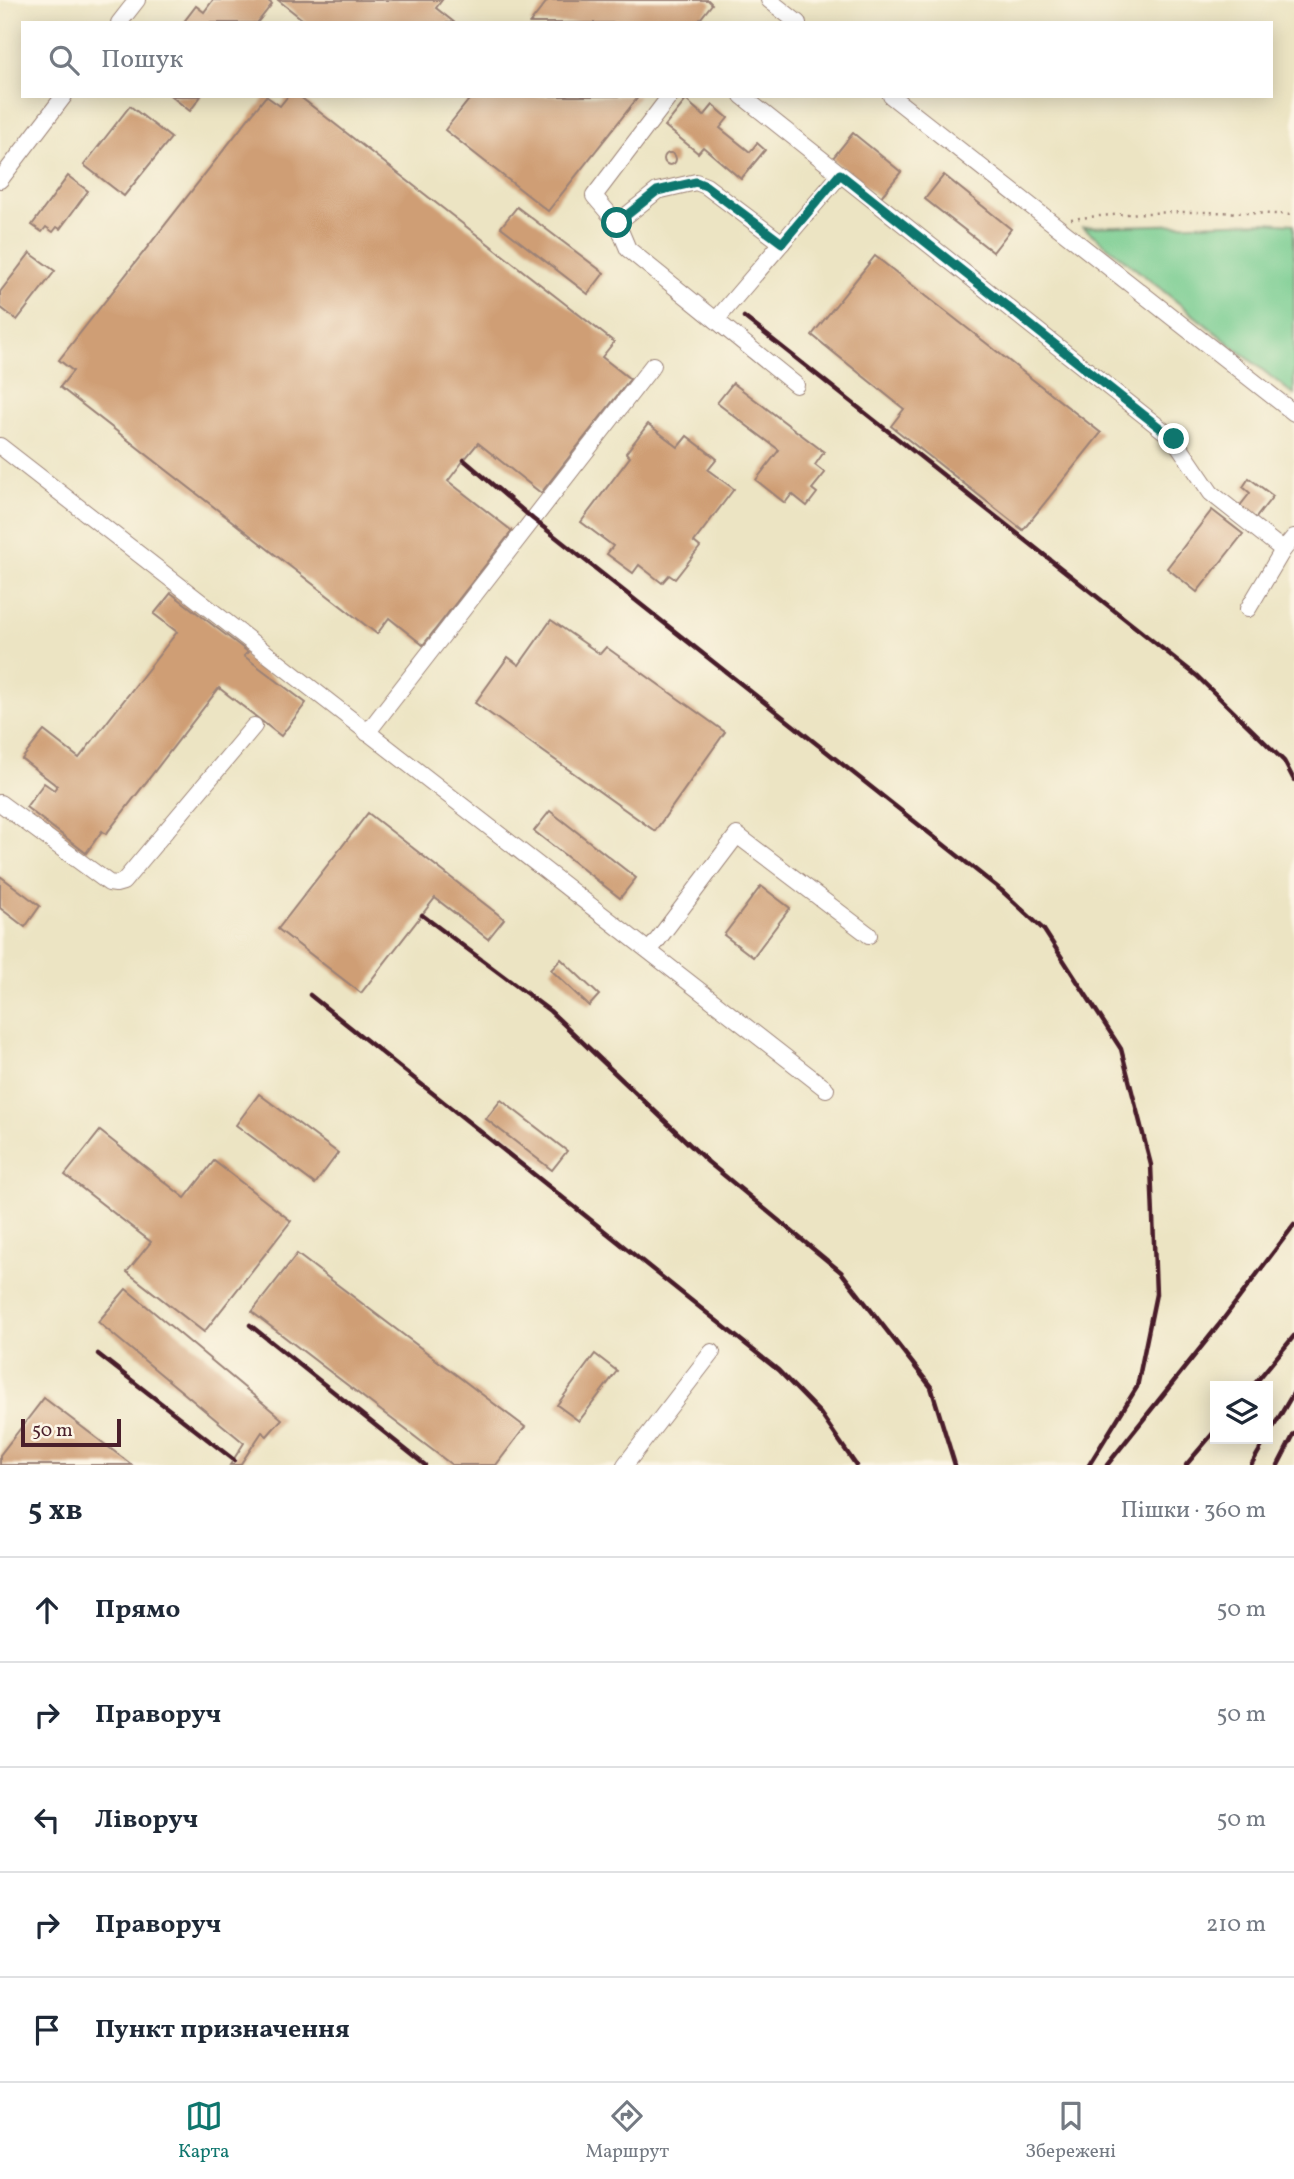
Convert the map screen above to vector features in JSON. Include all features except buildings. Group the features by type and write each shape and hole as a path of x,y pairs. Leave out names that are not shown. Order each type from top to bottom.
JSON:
{"lane":[{"path":"121,21 137,0"},
{"path":"769,0 795,21"},
{"path":"0,180 62,98"},
{"path":"668,98 594,196 617,223 628,249 796,385"},
{"path":"744,98 1174,439 1210,494 1283,550"},
{"path":"894,98 1294,414"},
{"path":"716,320 840,174"},
{"path":"617,223 657,191 696,182 706,186 782,243"},
{"path":"367,733 653,365"},
{"path":"0,446 827,1088"},
{"path":"1248,609 1283,550 1294,537"},
{"path":"0,803 109,883 123,882 254,726"},
{"path":"650,950 737,835 869,935"},
{"path":"625,1465 712,1352"}],"path":[{"path":"1051,222 1124,213 1294,215"}],"green space":[{"path":"1265,222 1294,224 1294,395 1083,227"}],"railway":[{"path":"744,317 1197,676 1284,761 1294,780"},
{"path":"464,460 533,519 1001,890 1044,930 1121,1049 1151,1165 1156,1294 1137,1387 1089,1465"},
{"path":"422,915 550,1011 708,1162 841,1272 931,1387 955,1465"},
{"path":"310,995 778,1370 820,1413 856,1465"},
{"path":"1107,1465 1218,1326 1294,1225"},
{"path":"250,1325 425,1465"},
{"path":"1257,1381 1294,1336"},
{"path":"98,1354 234,1460"},
{"path":"1273,1428 1294,1392"},
{"path":"1278,1465 1294,1434"},
{"path":"1186,1465 1210,1437"},
{"path":"1251,1465 1263,1444"}],"route":[{"path":"617,223 657,191 696,182 706,186 782,243 840,174 1174,439"}]}
